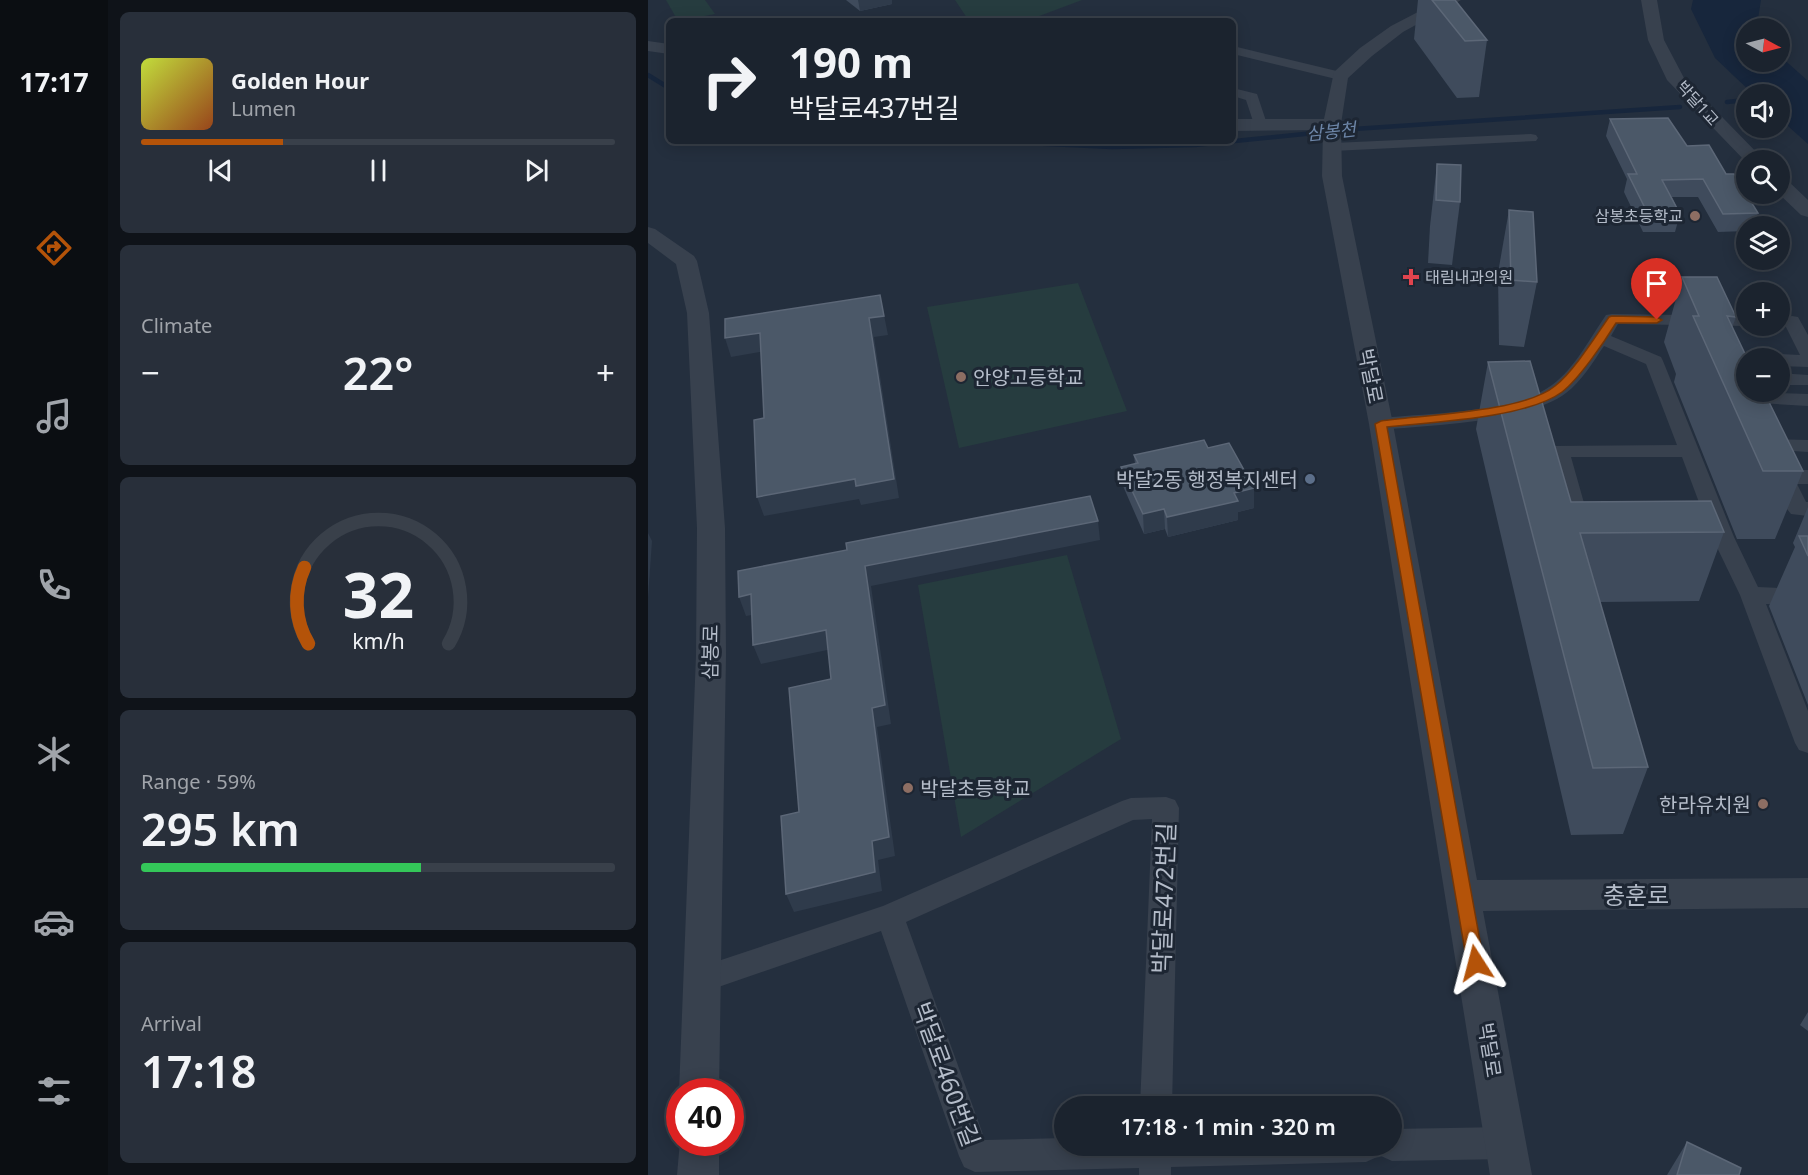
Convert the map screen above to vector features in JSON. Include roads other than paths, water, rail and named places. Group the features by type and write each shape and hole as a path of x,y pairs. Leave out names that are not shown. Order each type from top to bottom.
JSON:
{"street":[{"path":"1236,51 1340,76 1366,52 1397,29 1453,0"},
{"name":"박달1교","path":"1649,0 1656,40 1676,80 1745,150"},
{"path":"648,46 666,49"},
{"name":"박달로","path":"1340,76 1333,136 1332,176 1381,424 1511,1175"},
{"path":"1236,93 1252,97"},
{"path":"1252,97 1260,124"},
{"path":"1236,99 1252,97"},
{"path":"1236,125 1260,124 1333,136 1531,138"},
{"path":"1790,194 1808,211"},
{"name":"삼봉로","path":"648,233 686,261 698,313 711,528 711,656 699,1078"},
{"path":"1381,424 1510,408 1540,401 1560,388 1601,339 1612,319 1736,321"},
{"path":"1793,321 1808,353"},
{"path":"1601,339 1654,361 1723,537 1751,595 1808,743"},
{"path":"1790,360 1808,361"},
{"path":"1790,379 1804,380"},
{"path":"1790,396 1808,400"},
{"path":"1753,402 1798,509 1808,509"},
{"path":"1771,445 1808,446"},
{"path":"1585,533 1559,451 1688,451"},
{"path":"1785,477 1808,477"},
{"path":"1699,537 1723,537"},
{"path":"1751,595 1808,597"},
{"name":"박달로472번길","path":"890,916 1131,809 1166,808 1156,1096"},
{"name":"충훈로","path":"1464,896 1808,893"},
{"path":"701,980 890,916"},
{"name":"박달로460번길","path":"890,916 975,1156 1174,1156"},
{"path":"1402,1146 1506,1143"},
{"path":"698,1175 699,1156"}],"water":[{"path":"1693,0 1761,0 1758,18 1736,18 1736,72 1790,72 1790,65 1808,81 1808,144 1790,128 1790,84 1742,84 1715,58 1691,9"}],"waterway":[{"name":"삼봉천","path":"648,75 666,86"},
{"name":"삼봉천","path":"1727,102 1736,101"},
{"name":"삼봉천","path":"1236,141 1354,129 1680,107"},
{"name":"삼봉천","path":"1048,144 1112,147 1205,144"}],"place":[{"name":"삼봉초등학교","path":"1695,216"},
{"name":"태림내과의원","path":"1411,277"},
{"name":"안양고등학교","path":"961,377"},
{"name":"박달2동 행정복지센터","path":"1310,479"},
{"name":"박달초등학교","path":"908,788"},
{"name":"한라유치원","path":"1763,804"}]}
